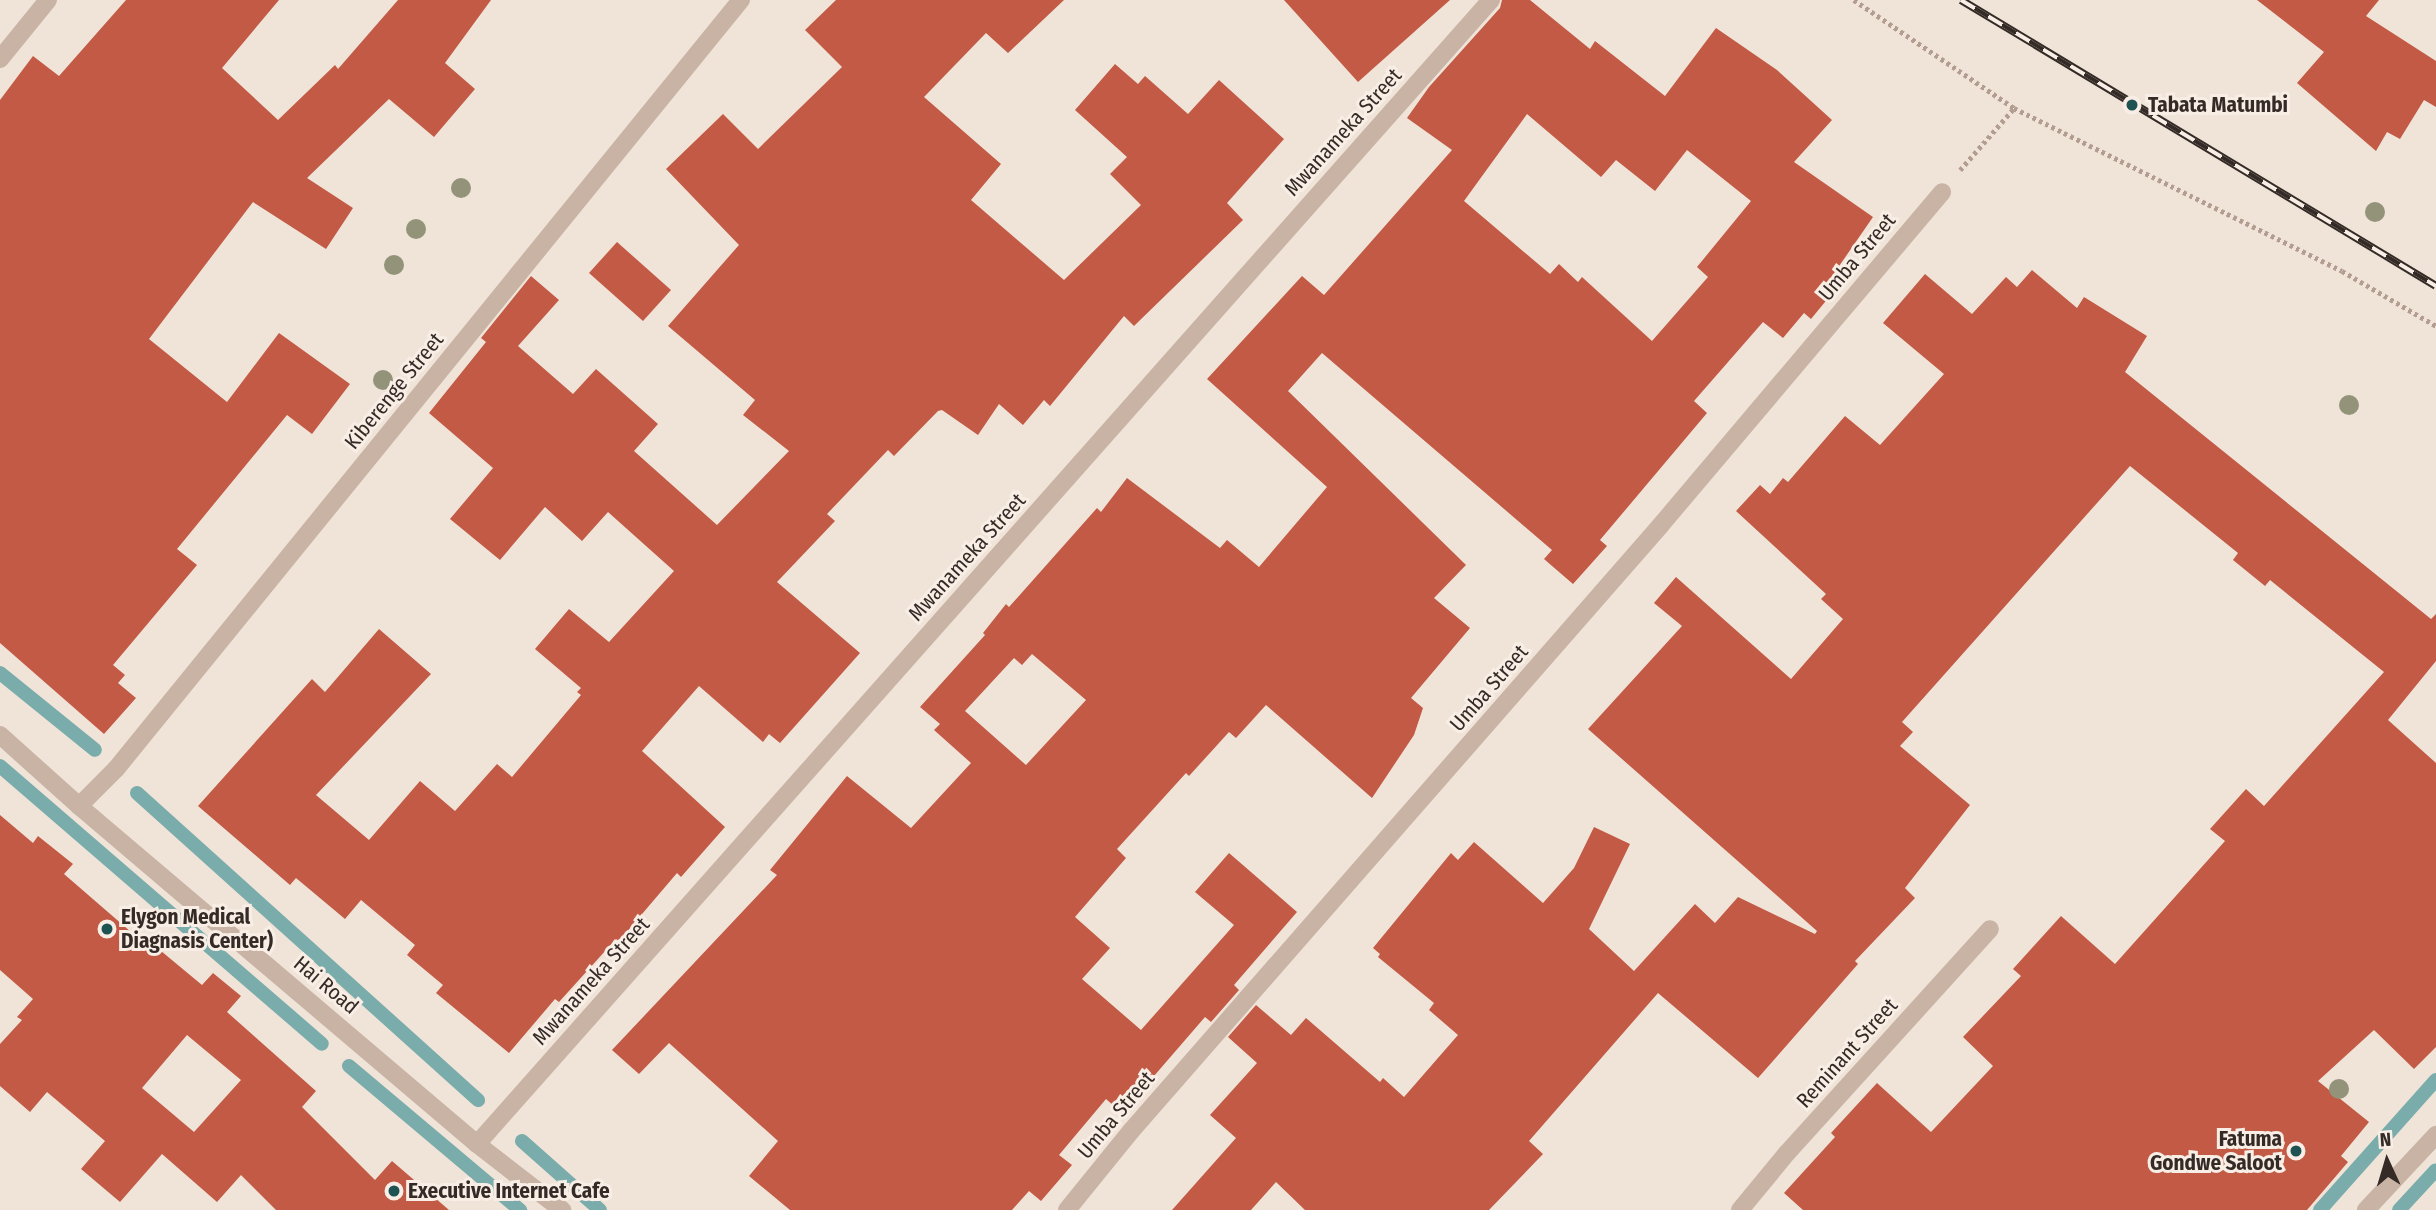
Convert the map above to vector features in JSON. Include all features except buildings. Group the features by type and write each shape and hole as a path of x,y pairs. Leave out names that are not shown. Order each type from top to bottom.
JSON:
{"street":[{"path":"0,59 48,0"},
{"name":"Kiberenge Street","path":"79,807 116,769 741,0"},
{"name":"Mwanameka Street","path":"477,1144 1491,0"},
{"name":"Umba Street","path":"1067,1210 1131,1131 1660,526 1942,192"},
{"name":"Hai Road","path":"0,735 79,807 477,1144 562,1210"},
{"name":"Reminant Street","path":"1740,1210 1787,1153 1990,929"},
{"path":"2366,1210 2436,1135"}],"path":[{"path":"1854,0 2014,108 2342,271 2436,326"},
{"path":"1942,192 2014,108"}],"waterway":[{"path":"0,673 95,750"},
{"path":"0,766 322,1044"},
{"path":"137,793 478,1100"},
{"path":"349,1066 520,1210"},
{"path":"2320,1210 2436,1080"},
{"path":"522,1141 600,1210"},
{"path":"2399,1210 2436,1170"}],"railway":[{"path":"1961,0 2436,286"}],"place":[{"name":"Tabata Matumbi","path":"2132,105"},
{"name":"Elygon Medical Diagnasis Center)","path":"107,929"},
{"name":"Fatuma Gondwe Saloot","path":"2296,1151"},
{"name":"Executive Internet Cafe","path":"394,1191"}]}
